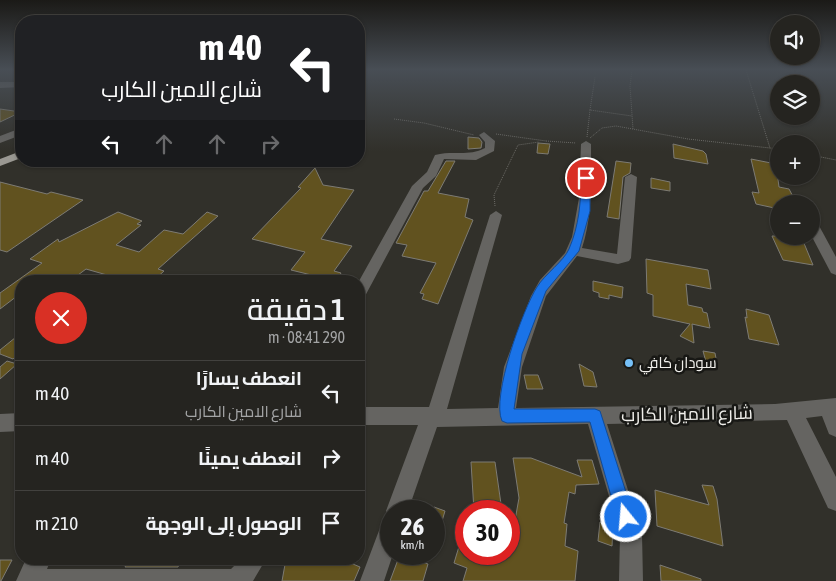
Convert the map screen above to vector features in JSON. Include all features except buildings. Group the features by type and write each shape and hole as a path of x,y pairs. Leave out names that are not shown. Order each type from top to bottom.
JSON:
{"main road":[{"path":"0,156 15,150"},
{"path":"0,163 15,157"}],"street":[{"path":"0,140 15,134"},
{"path":"365,283 418,186 432,174 439,157 446,155 476,157 490,149 490,141 484,135"},
{"path":"507,416 506,399 515,354 541,290 550,276 574,251 585,211 587,196 586,144"},
{"path":"574,251 618,259 624,258 631,177"},
{"path":"401,500 433,417 496,214"},
{"path":"820,239 836,270"},
{"path":"832,407 836,428"},
{"name":"شارع الامين الكارب","path":"365,416 433,417 793,412 832,407"},
{"path":"793,412 836,500"},
{"path":"595,415 631,534 631,581"},
{"path":"0,423 15,422"},
{"path":"372,581 380,559"},
{"path":"37,565 28,581 236,581 251,565"}],"path":[{"path":"586,144 592,97"},
{"path":"631,97 633,129"},
{"path":"586,144 602,128 616,126 688,139 770,148 754,97"},
{"path":"590,110 632,116"},
{"path":"394,119 424,123 478,136 492,134 586,144"},
{"path":"496,214 494,196 518,145 528,142 546,141"},
{"path":"820,157 836,160"}],"place":[{"name":"سودان كافي","path":"629,363"}],"route":[{"path":"586,178 587,196 585,211 574,251 550,276 541,290 531,319 515,354 506,399 507,416 595,415 626,517"}]}
